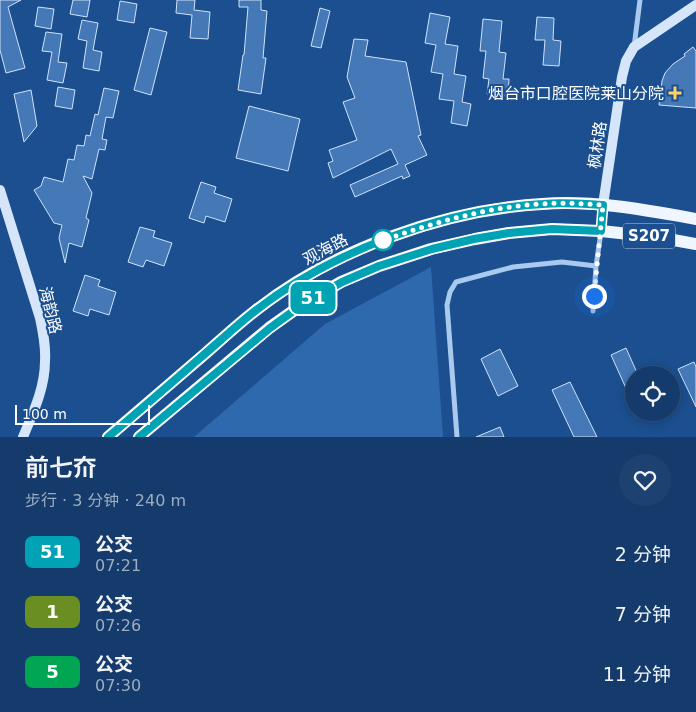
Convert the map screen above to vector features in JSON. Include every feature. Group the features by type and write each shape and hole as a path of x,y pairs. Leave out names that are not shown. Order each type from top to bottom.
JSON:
{"main road":[{"name":"观海路","path":"108,437 256,310 298,282 366,246 463,215 501,208 543,204 603,205 696,219"},
{"name":"S207","path":"139,437 270,328 303,304 342,282 379,266 432,249 474,239 509,233 552,229 601,231 656,237 696,244"}],"street":[{"path":"634,48 640,0"},
{"path":"634,48 696,5"},
{"name":"枫林路","path":"601,231 603,205 622,77 626,61 634,48"},
{"name":"海韵路","path":"0,190 44,334 46,362 44,378 23,437"},
{"path":"593,312 596,266 601,231"},
{"path":"457,437 447,305 450,292 456,282 513,267 562,262 596,266"}],"shaded area":[{"path":"431,267 443,437 194,437 325,324"}],"building":[{"path":"0,0 21,0 8,7 25,68 6,73 0,50"},
{"path":"73,0 90,0 87,17 70,14"},
{"path":"177,0 195,0 194,10 210,12 208,39 190,38 192,15 176,13"},
{"path":"239,0 261,0 261,10 267,11 263,58 266,58 261,94 238,90 244,55 248,7 239,7"},
{"path":"120,1 137,4 134,23 117,20"},
{"path":"38,7 54,9 51,29 35,26"},
{"path":"320,8 330,11 321,48 311,46"},
{"path":"430,13 450,17 445,44 458,46 454,74 466,76 462,102 471,104 467,126 451,123 454,101 439,99 443,74 431,72 436,45 425,43"},
{"path":"537,17 554,18 553,40 561,41 559,66 543,65 545,40 535,40"},
{"path":"483,19 502,21 499,52 506,53 503,79 509,79 508,96 487,94 489,79 483,78 486,51 480,51"},
{"path":"82,20 98,23 93,50 102,52 99,71 83,68 87,41 78,39"},
{"path":"150,28 167,32 151,95 134,90"},
{"path":"46,32 62,34 58,62 67,63 63,83 47,80 52,52 42,51"},
{"path":"354,39 368,40 365,56 406,62 421,135 418,136 427,155 405,165 410,176 403,179 402,176 355,197 350,185 398,164 391,149 333,178 328,163 333,161 329,150 357,140 343,102 355,98 347,77"},
{"path":"693,47 696,51 696,108 659,105 665,73"},
{"path":"58,87 75,90 72,109 55,106"},
{"path":"104,88 119,91 113,118 106,117 102,139 107,140 105,150 99,149 92,179 83,176 92,193 86,218 89,220 82,247 69,243 65,263 59,238 62,225 54,223 34,190 41,186 44,177 63,182 68,159 74,160 77,145 84,146 86,135 90,136 95,114 98,115"},
{"path":"31,90 37,126 24,142 14,94"},
{"path":"249,106 300,119 288,171 236,158"},
{"path":"201,182 216,187 214,193 232,199 225,222 206,216 204,223 189,218"},
{"path":"140,227 155,231 153,237 172,243 164,266 146,260 143,267 128,262"},
{"path":"85,275 100,280 98,286 116,292 109,315 90,309 88,316 73,311"},
{"path":"626,348 634,366 625,366 625,386 611,355"},
{"path":"500,349 518,386 498,396 481,359"},
{"path":"694,362 696,367 696,407 680,373 680,368"},
{"path":"570,382 597,437 574,437 552,390"},
{"path":"500,427 504,437 476,437"}],"bus line":[{"name":"51","path":"108,437 256,310 339,258 366,246 463,215 501,208 543,204 603,205 601,231 552,229 509,233 474,239 432,249 379,266 342,282 303,304 270,328 139,437"}],"place":[{"name":"烟台市口腔医院莱山分院","path":"675,93"}],"route":[{"path":"383,240 381,241 463,215 501,208 543,204 603,205 594,296"}]}
